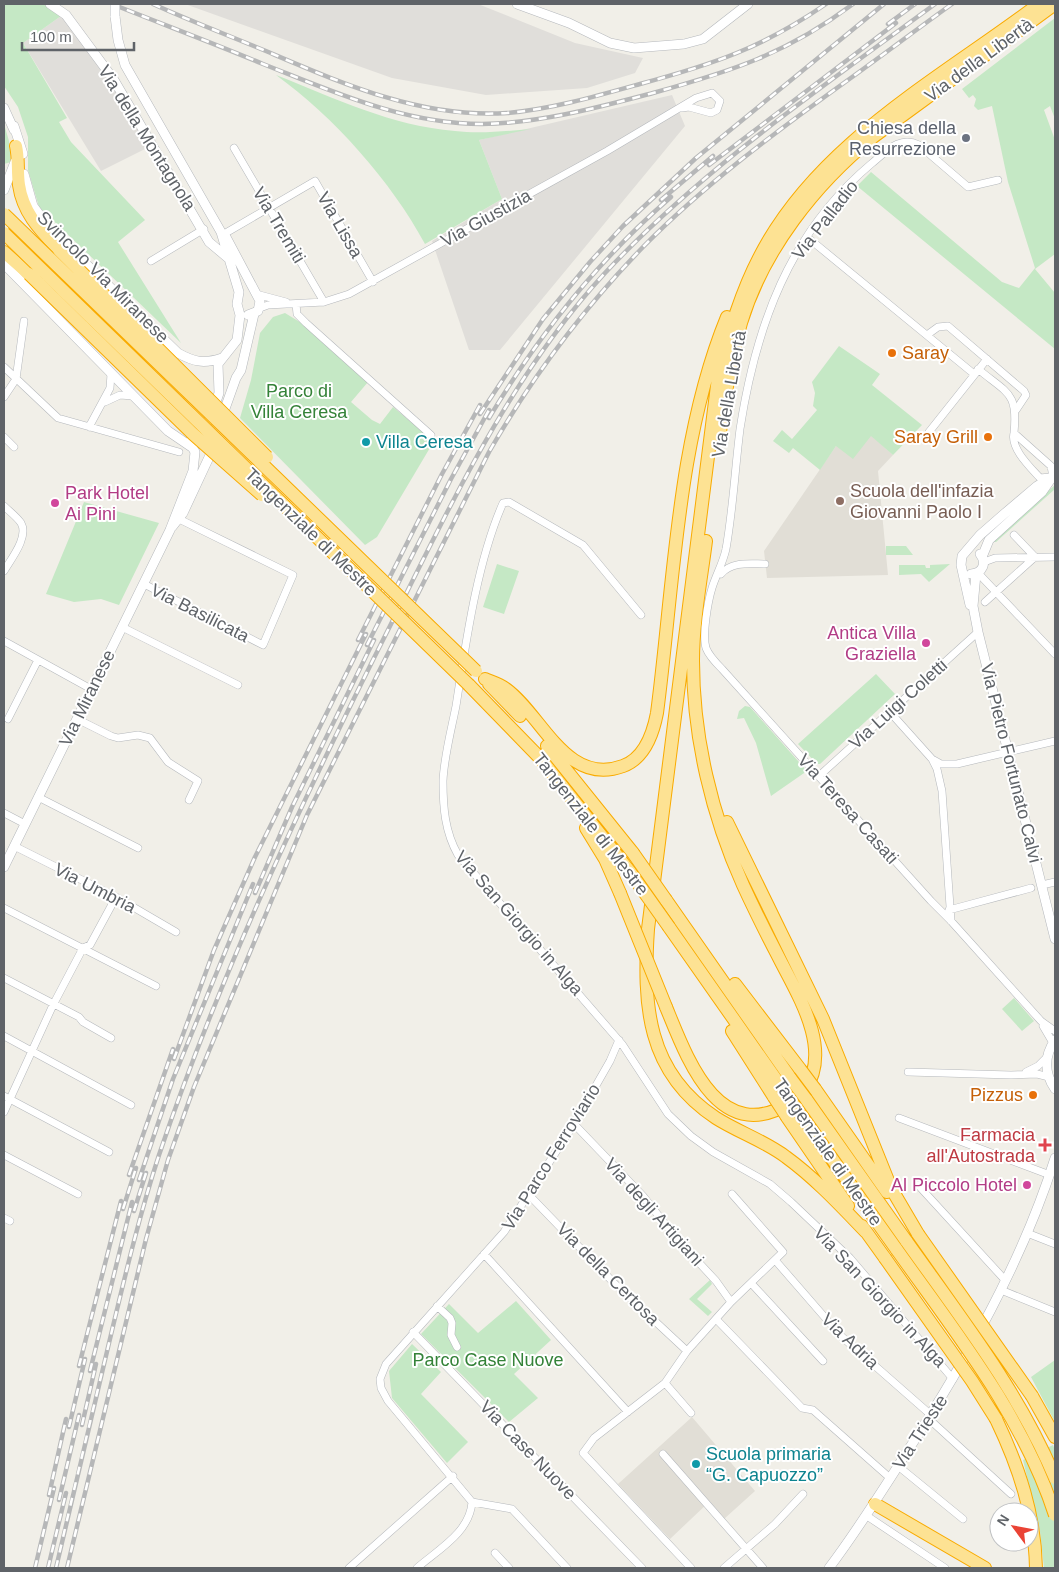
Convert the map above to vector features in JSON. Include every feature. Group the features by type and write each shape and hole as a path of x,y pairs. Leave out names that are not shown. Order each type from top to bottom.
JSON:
{"highway":[{"name":"Via della Libertà","path":"750,277 760,254 782,221 813,180 839,152 912,96 1039,4"},
{"name":"Via della Libertà","path":"706,770 696,709 693,660 698,607 729,369 742,322 754,290 791,224 821,185 849,157 939,88 1055,4"},
{"path":"16,146 19,184 28,213 37,227 282,472 313,512"},
{"name":"Tangenziale di Mestre","path":"4,214 480,675 567,770 633,853 670,904 691,922 787,1083 797,1108 1012,1393 1039,1438 1055,1478"},
{"name":"Tangenziale di Mestre","path":"4,233 486,701 545,764 630,872 679,941 685,961 787,1083"},
{"path":"4,252 193,434 260,494 303,524"},
{"path":"480,675 508,691 559,748 578,762 595,769 606,770 624,766 634,760 645,747 656,720 688,468 703,390 729,312 750,277"},
{"path":"750,277 736,311 718,380 655,861 645,978 648,1011 652,1032 661,1055 678,1084 692,1099 725,1123 785,1156 866,1232"},
{"path":"486,701 504,728 584,825 602,853 695,1074 713,1096 723,1104 750,1114 771,1112 795,1100 809,1084 815,1054 812,1030 798,996 734,862 716,813 706,770"},
{"path":"706,770 732,834 823,1019 891,1188 918,1234"},
{"path":"787,1083 797,1108 866,1232 972,1381 996,1419 1025,1491 1034,1536 1036,1568"},
{"path":"787,1083 815,1089 1032,1396 1055,1438"},
{"name":"Tangenziale di Mestre","path":"902,1246 1026,1444 1048,1491 1055,1514"},
{"path":"875,1504 985,1568"}],"street":[{"name":"Via della Montagnola","path":"50,4 66,15 114,80 204,229"},
{"path":"115,4 118,40 124,64 221,237 260,301 257,311 247,315 239,310 239,297 221,237 204,229"},
{"path":"517,4 568,22 610,43 634,48 684,44 704,39 748,4"},
{"name":"Via Giustizia","path":"257,311 268,305 324,302 349,294 707,94 715,94 720,101 717,110 711,113 689,107 679,110"},
{"path":"4,108 14,126 16,146 13,172 4,190"},
{"name":"Svincolo Via Miranese","path":"14,126 21,142 24,180 28,194 33,206 49,228 178,352 202,363 224,358"},
{"name":"Via Palladio","path":"717,578 726,550 740,429 755,351 778,289 807,237 863,171 899,142 913,142 919,145 968,186 998,180"},
{"name":"Via Tremiti","path":"234,148 324,302"},
{"name":"Via Lissa","path":"221,237 314,181 373,282"},
{"path":"204,229 209,242 228,258"},
{"path":"151,261 204,229"},
{"path":"807,237 927,336 1010,396 1016,410 1012,439 1015,446 1040,478 1054,476"},
{"path":"4,264 172,434 202,455 210,453"},
{"path":"239,297 245,292 254,292"},
{"name":"Via Giustizia","path":"254,292 292,304"},
{"path":"292,304 297,314 306,323 431,435"},
{"name":"Via Miranese","path":"4,867 170,530 191,477 194,450 192,436 210,419 220,393 218,364 237,340 239,310"},
{"name":"Via Miranese","path":"170,530 180,519 210,453 216,447 216,439 247,349 249,329 257,311"},
{"path":"4,397 16,379 24,321"},
{"path":"927,336 938,327 948,326 1024,391 1026,395 1016,410"},
{"path":"224,358 234,357 241,366"},
{"path":"929,432 987,359"},
{"path":"4,367 58,418 152,443 178,452"},
{"path":"89,427 90,421 104,402 110,388 111,374"},
{"path":"218,374 228,380 236,378"},
{"path":"104,402 120,395 133,396"},
{"path":"199,430 210,431 216,439"},
{"path":"1014,433 1051,466 1054,476"},
{"path":"4,437 14,447"},
{"path":"977,573 967,574 962,569 961,560 980,535 1037,486 1054,476"},
{"path":"977,573 989,540 1042,492 1054,476"},
{"name":"Via San Giorgio in Alga","path":"641,615 583,545 509,502 503,503 490,532 467,641 443,780 444,815 449,838 458,855 619,1040 668,1114 691,1136 713,1152 770,1184 791,1202 850,1258 953,1380"},
{"path":"4,506 20,521 23,531 18,547 4,570"},
{"name":"Via Basilicata","path":"144,584 263,645 293,575 180,519"},
{"path":"1014,534 1035,557"},
{"path":"968,552 977,552 983,559"},
{"path":"985,602 1035,557"},
{"path":"983,559 1055,557"},
{"path":"717,578 726,568 737,564 765,564"},
{"name":"Via Pietro Fortunato Calvi","path":"962,569 1055,938"},
{"path":"977,573 1055,654"},
{"name":"Via Pietro Fortunato Calvi","path":"974,617 973,594 977,573"},
{"name":"Via Teresa Casati","path":"717,578 711,590 705,637 706,649 1040,1021"},
{"path":"122,627 238,685"},
{"name":"Via Luigi Coletti","path":"820,776 889,711 978,632"},
{"path":"5,644 92,689"},
{"path":"8,719 38,660"},
{"path":"889,711 932,759 937,769 942,792 951,921"},
{"path":"77,719 118,738 138,735 150,738 168,762 198,781 189,800"},
{"path":"932,759 941,764 953,764 1055,741"},
{"path":"38,798 138,848"},
{"path":"4,813 25,824"},
{"name":"Via Umbria","path":"14,846 116,897 176,932"},
{"path":"1042,885 1055,882"},
{"path":"949,910 1031,888"},
{"path":"4,1112 7,1097 32,1051 53,1005 83,948 90,946 116,897"},
{"path":"4,908 156,986"},
{"path":"4,978 79,1017 83,1022 111,1038"},
{"path":"1040,1021 1055,1031"},
{"path":"1021,1074 1038,1066 1048,1056 1054,1042 1040,1021"},
{"path":"4,1036 131,1105"},
{"name":"Via Parco Ferroviario","path":"472,1502 453,1476 388,1401 381,1388 380,1379 386,1364 504,1232 530,1195 574,1124 610,1061 619,1040"},
{"path":"1048,1056 1049,1078 1055,1089"},
{"path":"908,1072 1038,1074 1049,1078"},
{"path":"7,1097 109,1152"},
{"path":"899,1118 1050,1175"},
{"name":"Via degli Artigiani","path":"574,1124 643,1196 731,1302"},
{"path":"4,1155 78,1194"},
{"name":"Via Trieste","path":"829,1568 875,1504 953,1380 1006,1280 1027,1233 1055,1158"},
{"path":"918,1185 1006,1280"},
{"path":"691,1568 583,1453 594,1438 665,1383 687,1351 717,1320 731,1302 783,1252 732,1194"},
{"name":"Via della Certosa","path":"530,1195 614,1283 687,1351"},
{"path":"1027,1233 1055,1244"},
{"path":"484,1254 628,1412"},
{"name":"Via Adria","path":"775,1260 840,1336 930,1417 1011,1494"},
{"path":"751,1283 823,1361"},
{"path":"1001,1290 1055,1312"},
{"path":"437,1306 452,1322 451,1335 457,1347"},
{"path":"717,1320 802,1408 813,1410 890,1478"},
{"name":"Via Case Nuove","path":"413,1332 642,1568"},
{"path":"665,1383 691,1413"},
{"path":"663,1454 763,1568"},
{"path":"898,1466 963,1519"},
{"path":"349,1568 453,1476"},
{"path":"724,1568 803,1494"},
{"path":"417,1568 467,1523 471,1515 472,1502 512,1509 567,1568"},
{"path":"867,1516 945,1568"},
{"path":"495,1553 509,1568"}],"shaded area":[{"path":"185,4 478,4 575,43 643,58 635,73 587,88 486,95 392,78"},
{"path":"61,16 104,71 149,147 101,171 23,43"},
{"path":"672,95 685,126 500,350 469,350 432,241 502,199 479,140"},
{"name":"Scuola dell'infazia Giovanni Paolo I","path":"871,435 893,455 878,471 888,575 767,578 764,551 836,446"},
{"path":"692,1417 755,1491 724,1519 709,1502 670,1539 618,1484"}],"green space":[{"path":"4,4 43,4 61,16 23,43 67,118 59,122 71,142 145,220 118,242 181,343 39,207 28,170 28,137 18,107 4,86"},
{"path":"1055,18 1055,119 1050,106 1044,110 1055,140 1055,254 1035,269 1055,293 1055,349 857,186 871,172 1002,282 1019,288 1035,268 1008,182 992,106 978,110 974,106 976,99 973,95 969,98 962,89"},
{"path":"276,75 364,110 432,128 464,132 531,129 479,140 502,199 425,244 396,197 360,152 319,110"},
{"path":"4,124 9,141 11,162 4,164"},
{"name":"Parco di Villa Ceresa","path":"285,313 303,324 368,382 351,402 372,420 380,424 393,407 434,441 377,537 365,545 240,418 251,380 260,333 273,317"},
{"path":"839,346 880,374 872,385 922,425 893,455 871,436 853,459 836,446 820,470 793,448 789,453 773,441 782,430 792,439 817,410 813,406 815,393 812,382"},
{"path":"1055,485 1055,489 996,542 991,542"},
{"path":"84,502 159,523 119,605 101,599 74,602 46,594"},
{"path":"886,546 906,546 913,555 886,555"},
{"path":"497,564 519,571 504,614 483,607"},
{"path":"950,564 929,582 921,574 899,575 899,565 925,565 926,568 930,568 930,565"},
{"path":"876,674 895,694 820,764 817,764 798,744"},
{"path":"745,706 750,707 807,771 771,796 756,743 744,718 737,719 739,711"},
{"path":"1014,998 1034,1021 1022,1031 1002,1009"},
{"path":"710,1280 712,1284 697,1299 712,1312 708,1316 689,1299"},
{"name":"Parco Case Nuove","path":"516,1301 551,1340 514,1374 538,1398 509,1422 421,1334 449,1304 478,1333"},
{"name":"Parco Case Nuove","path":"412,1344 441,1372 421,1394 468,1442 447,1463 392,1398 389,1371"},
{"path":"1055,1360 1055,1422 1031,1377"},
{"path":"1053,1445 1055,1450 1055,1568 1044,1568 1039,1528 1039,1502 1033,1502 1023,1460"}],"railway":[{"path":"112,4 370,105 425,119 453,123 482,124 526,121 568,114 708,77 758,59 805,36 853,4"},
{"path":"153,4 320,74 381,96 443,110 475,113 507,113 558,105 714,62 759,43 826,4"},
{"path":"480,414 543,319 590,262 623,226 696,158 884,4"},
{"path":"888,24 915,4"},
{"path":"56,1568 138,1225 159,1155 183,1086 237,950 297,817 462,483 513,395 541,353 605,273 642,235 722,164 806,99 935,4"},
{"path":"67,1568 146,1239 168,1160 194,1087 307,815 489,452 523,397 579,319 643,247 716,180 768,139 952,4"},
{"path":"709,165 896,23"},
{"path":"661,200 713,156"},
{"path":"489,418 528,358 571,300 644,221 671,197"},
{"path":"358,640 442,474 480,405"},
{"path":"367,645 451,479 489,410"},
{"path":"174,1059 214,950 255,857 366,634"},
{"path":"255,893 292,807 374,640"},
{"path":"139,1180 173,1079 253,884"},
{"path":"129,1175 173,1049"},
{"path":"123,1209 136,1168"},
{"path":"134,1211 146,1173"},
{"path":"79,1366 121,1201"},
{"path":"90,1371 132,1202"},
{"path":"69,1427 85,1359"},
{"path":"82,1425 96,1364"},
{"path":"59,1500 79,1415"},
{"path":"49,1495 66,1419"},
{"path":"35,1568 54,1488"},
{"path":"48,1568 66,1493"}],"place":[{"name":"Chiesa della Resurrezione","path":"966,138"},
{"name":"Saray","path":"892,353"},
{"name":"Saray Grill","path":"988,437"},
{"name":"Villa Ceresa","path":"366,442"},
{"name":"Scuola dell'infazia Giovanni Paolo I","path":"840,501"},
{"name":"Park Hotel Ai Pini","path":"55,503"},
{"name":"Antica Villa Graziella","path":"926,643"},
{"name":"Pizzus","path":"1033,1095"},
{"name":"Farmacia all'Autostrada","path":"1045,1145"},
{"name":"Al Piccolo Hotel","path":"1027,1185"},
{"name":"Scuola primaria “G. Capuozzo”","path":"696,1464"}]}
